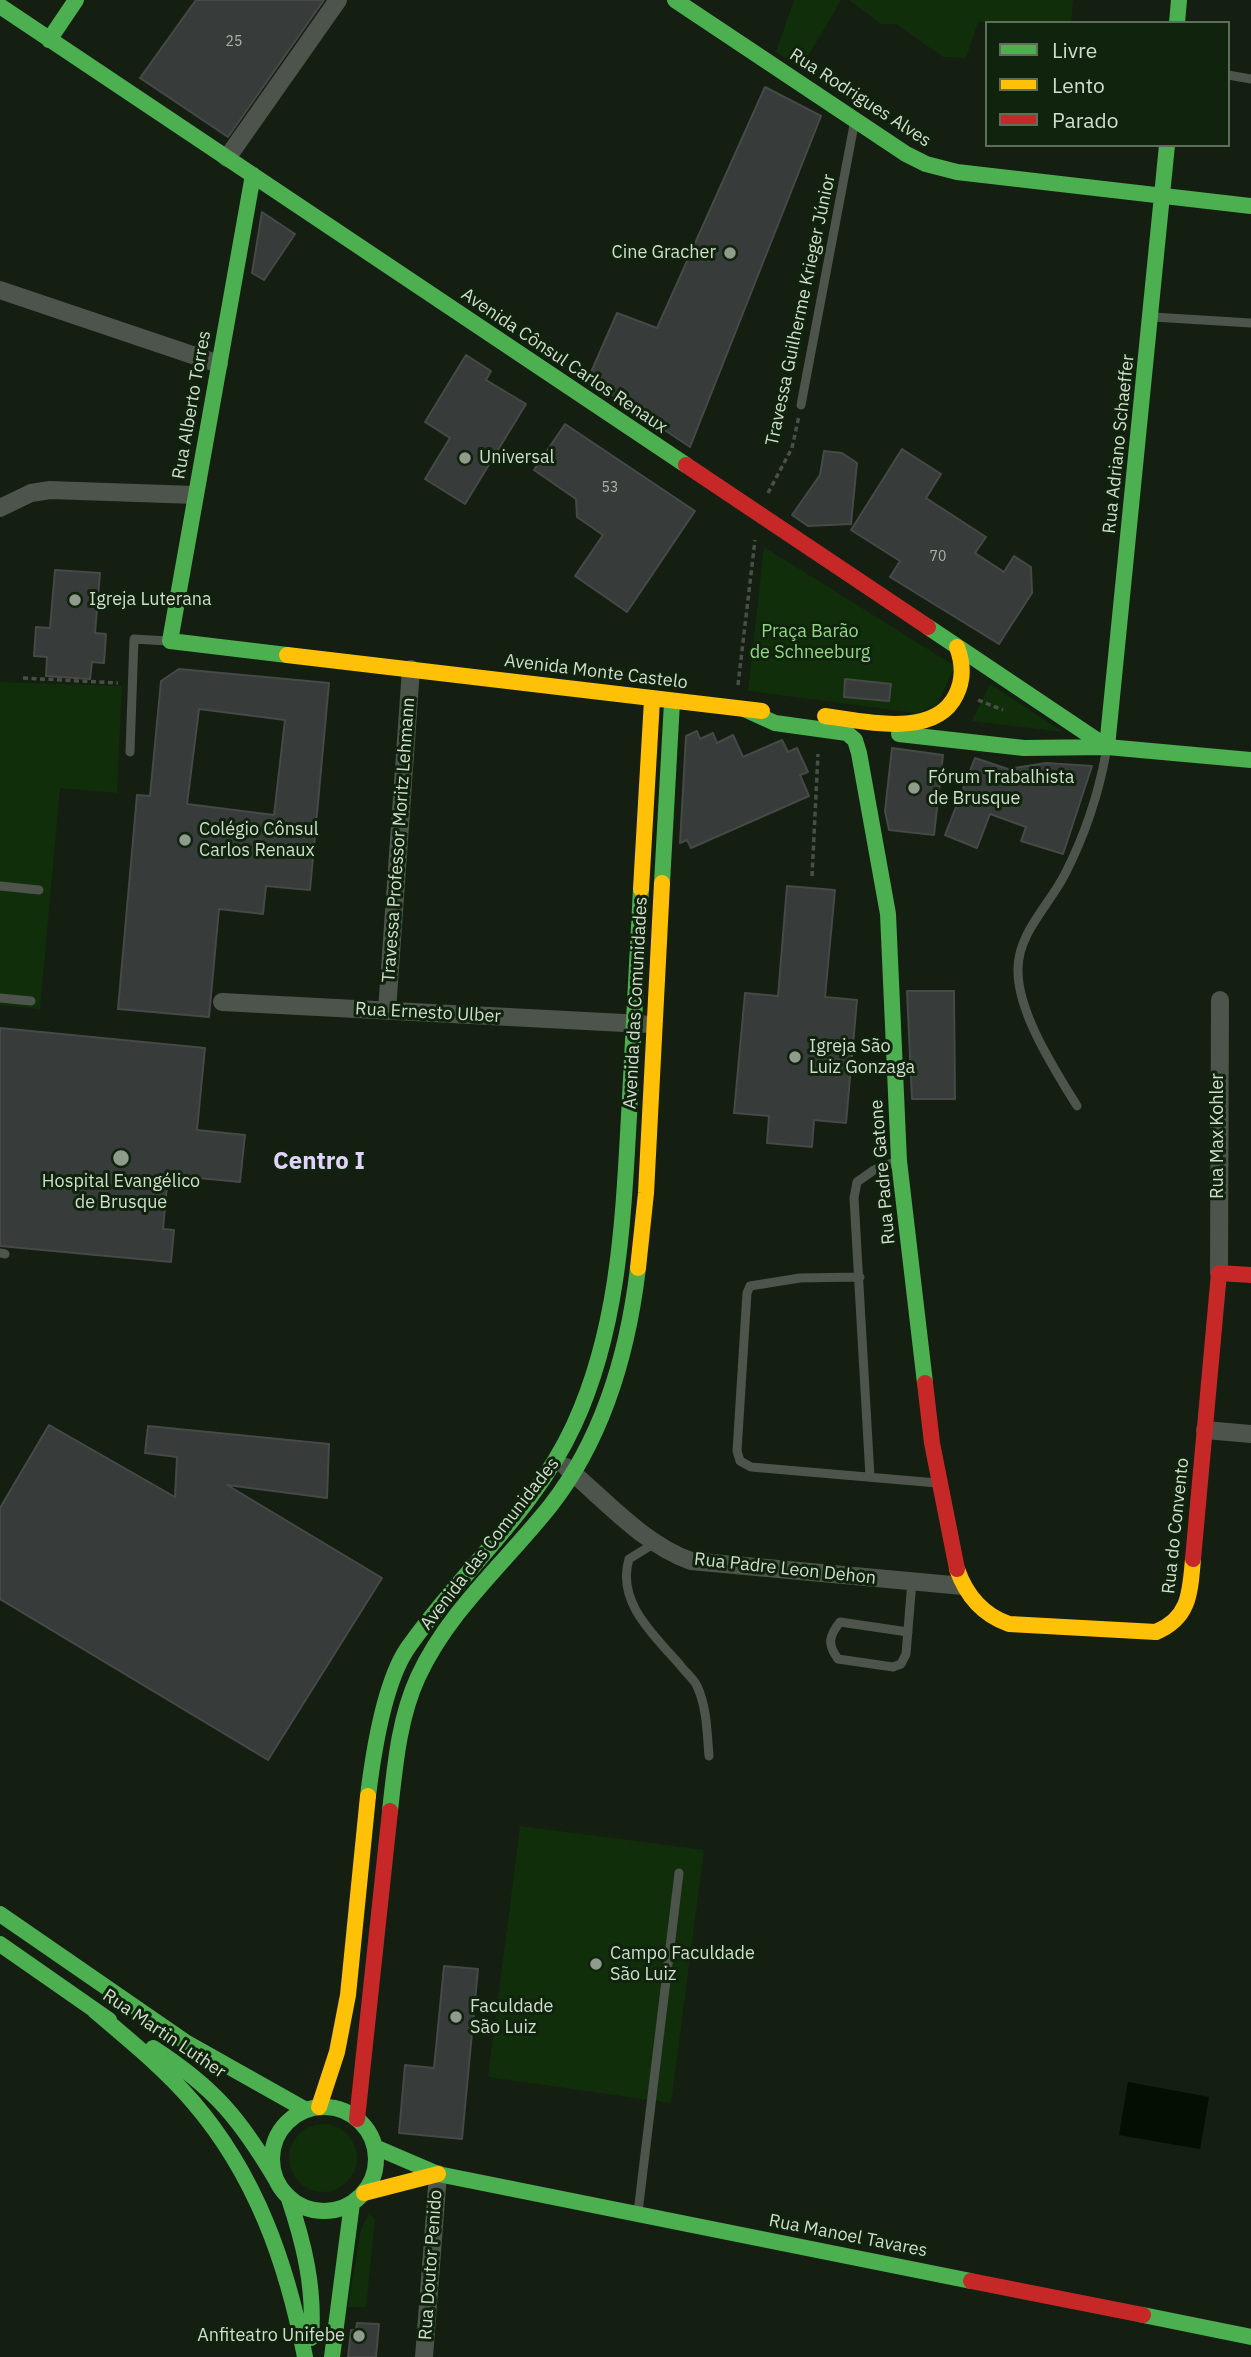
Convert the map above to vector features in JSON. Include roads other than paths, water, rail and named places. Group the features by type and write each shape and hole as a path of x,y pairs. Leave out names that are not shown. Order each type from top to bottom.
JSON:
{"main road":[{"path":"49,40 76,0"},
{"name":"Rua Rodrigues Alves","path":"676,0 906,154 948,170 1251,206"},
{"path":"1177,21 1179,0"},
{"name":"Avenida Cônsul Carlos Renaux","path":"0,6 1107,747"},
{"name":"Rua Adriano Schaeffer","path":"1107,747 1167,147"},
{"name":"Rua Alberto Torres","path":"170,641 253,175"},
{"name":"Avenida Monte Castelo","path":"170,641 652,700 919,723 940,717 953,705 964,665 957,648"},
{"name":"Avenida das Comunidades","path":"312,2109 337,2048 347,2001 374,1751 383,1710 406,1651 539,1488 557,1460 583,1406 606,1340 620,1259 623,1220 652,700"},
{"name":"Avenida das Comunidades","path":"358,2119 396,1760 407,1711 428,1656 573,1473 600,1419 624,1346 644,1224 672,702"},
{"path":"740,709 775,723 847,733 855,740 859,753"},
{"path":"859,753 865,737 873,732 1024,748 1107,747 1251,760"},
{"path":"651,746 669,746"},
{"name":"Rua Padre Gatone","path":"859,753 888,914 900,1160 939,1483 954,1558 963,1586"},
{"path":"645,845 663,845"},
{"path":"623,1220 644,1224"},
{"path":"620,1259 639,1262"},
{"path":"1219,1273 1251,1275"},
{"name":"Rua do Convento","path":"963,1586 979,1606 995,1619 1009,1624 1156,1632 1175,1624 1184,1616 1190,1593 1219,1273"},
{"path":"606,1340 624,1346"},
{"path":"361,1869 383,1871"},
{"name":"Rua Martin Luther","path":"0,1914 183,2040 239,2075 312,2109"},
{"name":"Rua Martin Luther","path":"0,1944 95,2011 182,2066 223,2099 243,2124 278,2183"},
{"path":"347,2001 369,2004"},
{"path":"95,2011 184,2093 223,2141 275,2241 291,2285 307,2357"},
{"path":"332,2357 358,2198 376,2163 375,2147 369,2131 346,2111 312,2109 291,2119 276,2140 273,2166 278,2183 288,2196 302,2206 319,2211 337,2210 358,2198"},
{"name":"Rua Manoel Tavares","path":"375,2147 438,2174 1251,2337"},
{"name":"Rua Manoel Tavares","path":"358,2198 438,2174"},
{"path":"288,2196 309,2267 314,2303 307,2357"}],"street":[{"path":"227,158 338,0"},
{"path":"0,290 219,364"},
{"path":"0,508 32,493 50,490 195,495"},
{"name":"Travessa Professor Moritz Lehmann","path":"387,1012 411,669"},
{"name":"Rua Max Kohler","path":"1219,1273 1220,1000"},
{"name":"Rua Ernesto Ulber","path":"222,1002 653,1025"},
{"path":"1205,1430 1251,1434"},
{"name":"Rua Padre Leon Dehon","path":"557,1460 655,1543 672,1554 691,1561 963,1586"},
{"name":"Rua Doutor Penido","path":"424,2357 438,2174"}],"lane":[{"path":"1230,75 1251,79"},
{"name":"Travessa Guilherme Krieger Júnior","path":"801,405 855,121"},
{"path":"1151,317 1251,323"},
{"path":"130,751 135,683 134,639 170,641"},
{"path":"1077,1106 1048,1059 1033,1026 1017,971 1030,929 1064,877 1090,822 1107,747"},
{"path":"0,886 39,890"},
{"path":"0,998 31,1000"},
{"path":"870,1477 854,1198 857,1182 874,1170 900,1160"},
{"path":"860,1277 800,1278 750,1286 747,1293 737,1451 740,1461 751,1467 939,1483"},
{"path":"655,1543 629,1559 625,1573 626,1595 652,1633 697,1685 705,1713 709,1756"},
{"path":"908,1632 840,1622 830,1634 831,1649 838,1659 893,1667 901,1664 906,1654 908,1632 912,1581"},
{"path":"374,1751 396,1760"},
{"path":"638,2214 679,1873"}],"place":[{"name":"Cine Gracher","path":"730,253"},
{"name":"Universal","path":"465,458"},
{"name":"Igreja Luterana","path":"75,600"},
{"name":"Fórum Trabalhista de Brusque","path":"914,788"},
{"name":"Colégio Cônsul Carlos Renaux","path":"185,840"},
{"name":"Igreja São Luiz Gonzaga","path":"795,1057"},
{"name":"Hospital Evangélico de Brusque","path":"121,1158"},
{"name":"Campo Faculdade São Luiz","path":"596,1964"},
{"name":"Faculdade São Luiz","path":"456,2017"},
{"name":"Anfiteatro Unifebe","path":"359,2336"}],"district":[{"name":"Centro I","path":"319,1162"}],"park label":[{"name":"Praça Barão de Schneeburg","path":"810,642"}]}
